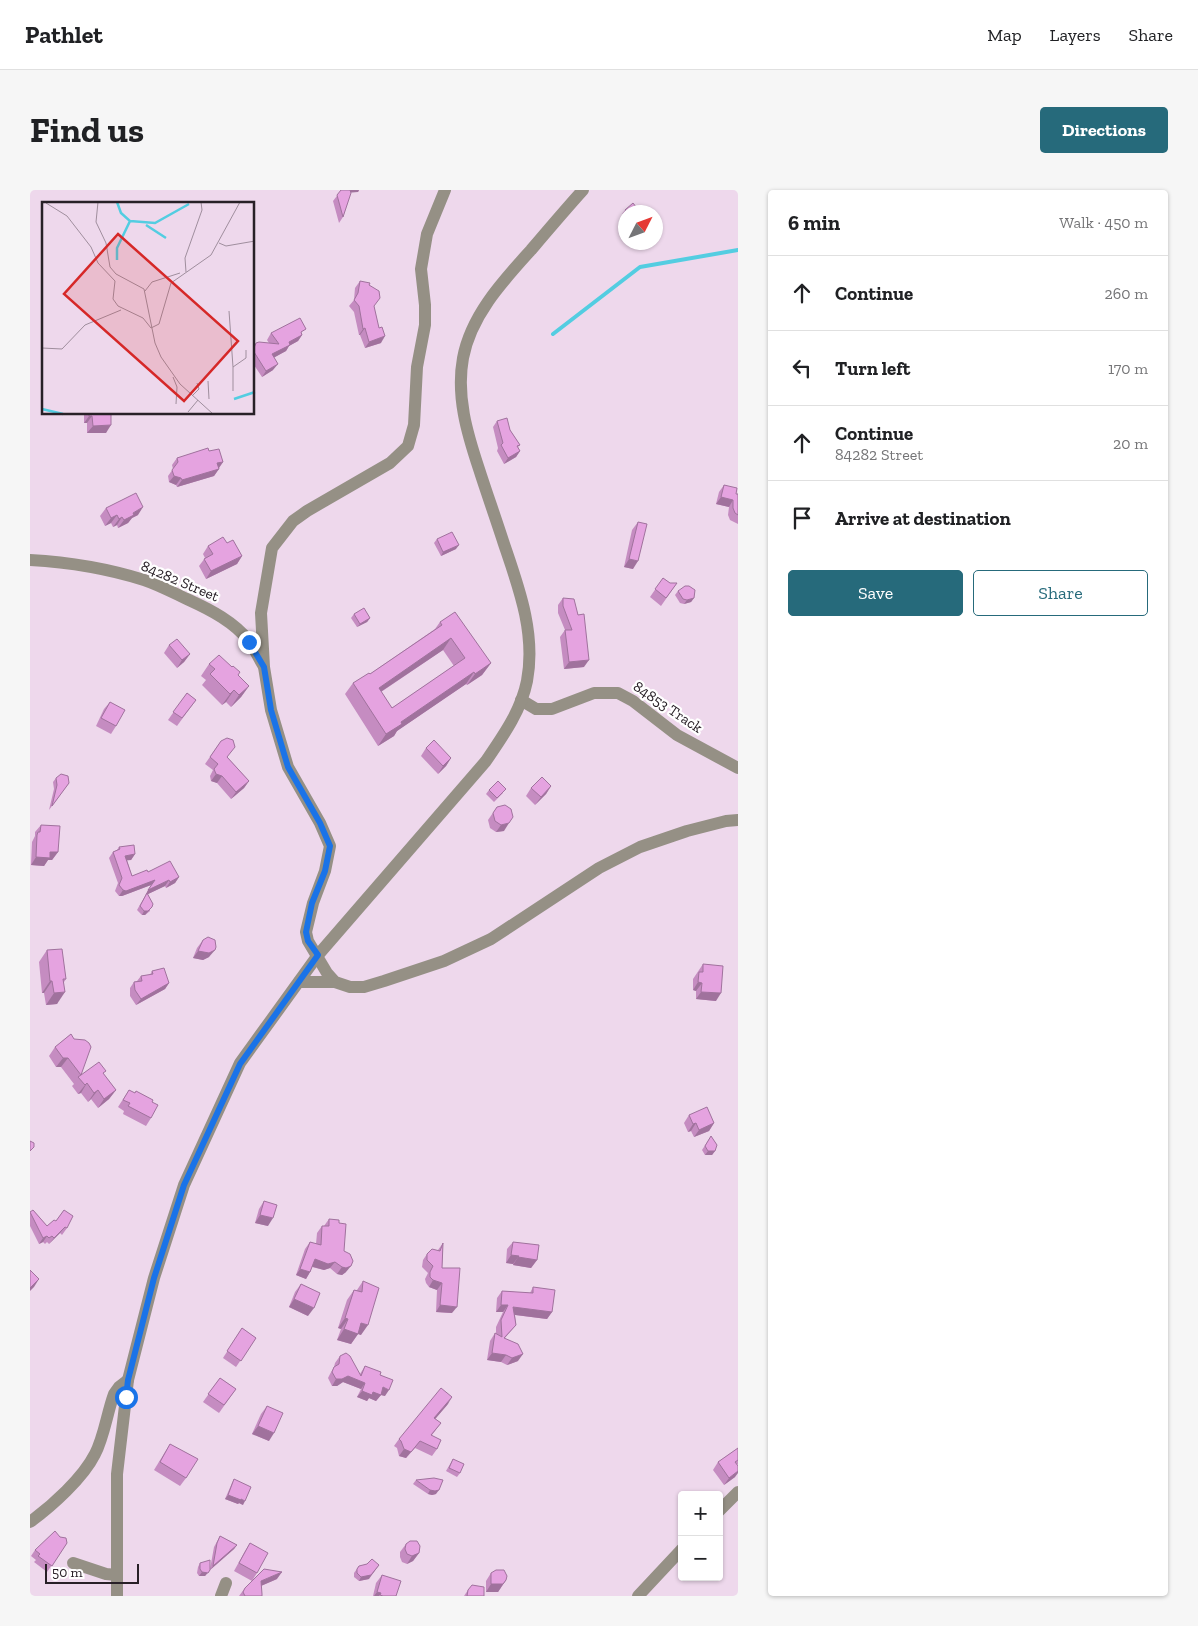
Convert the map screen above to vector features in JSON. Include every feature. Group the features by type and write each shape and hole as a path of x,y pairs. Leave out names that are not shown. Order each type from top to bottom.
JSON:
{"street":[{"path":"335,982 327,973 308,941 306,932 312,903 325,871 330,846 320,823 288,767 271,710 264,667 261,613 272,548 294,521 307,511 390,463 408,446 414,425 417,367 425,325 421,269 427,234 445,190"},
{"path":"117,1596 117,1474 128,1380 154,1278 184,1185 240,1064 318,955 486,761 509,728 521,700 527,680 528,633 521,592 473,453 463,414 461,387 463,357 472,330 484,307 502,283 583,190"},
{"name":"84282 Street","path":"30,560 50,561 124,575 155,584 208,608 236,628 249,642 264,667"},
{"name":"84853 Track","path":"521,700 536,709 552,709 594,693 618,693 633,701 677,735 738,768"},
{"path":"299,982 335,982 350,987 364,987 444,961 491,939 599,868 640,847 687,831 726,821 738,820"},
{"path":"30,1522 86,1470 96,1453 114,1394 128,1380"},
{"path":"723,1507 738,1492"},
{"path":"638,1596 678,1553"},
{"path":"73,1563 106,1574 117,1575"},
{"path":"221,1596 226,1582"}],"building":[{"path":"341,190 350,190 351,193 343,217 337,195"},
{"path":"360,281 370,283 369,285 379,291 380,298 374,306 379,328 382,327 385,336 369,342 365,328 363,329 359,306 354,300 358,293"},
{"path":"300,318 306,329 301,332 302,335 289,342 290,345 272,354 278,364 266,371 255,354 255,346 259,342 279,344 271,333"},
{"path":"111,415 111,425 93,426 92,416 89,416"},
{"path":"507,418 510,430 520,445 517,446 520,451 508,458 501,445 503,443 497,421"},
{"path":"208,448 209,451 219,449 223,462 217,463 219,469 182,480 174,476 172,470 178,462 177,458"},
{"path":"724,485 737,488 738,515 733,508 733,500 721,497"},
{"path":"136,493 143,507 133,513 134,515 124,520 122,517 119,519 117,515 111,518 106,508"},
{"path":"638,522 647,524 638,561 629,559"},
{"path":"452,532 459,545 443,552 437,539"},
{"path":"223,537 227,543 233,540 242,556 211,571 204,559 213,554 208,546"},
{"path":"663,578 670,583 677,583 666,598 655,589"},
{"path":"685,586 695,590 694,598 683,599 678,591"},
{"path":"563,598 574,599 578,615 584,614 589,660 569,662 565,630 572,630 563,606"},
{"path":"364,608 370,618 360,624 354,614"},
{"path":"455,612 491,663 475,674 474,672 386,734 353,683 370,674 442,625 440,622","holes":["451,638 465,658 392,708 379,688"]},
{"path":"177,639 190,654 182,660 169,645"},
{"path":"219,655 240,672 238,675 249,686 239,695 234,690 230,694 210,674 215,669 209,664"},
{"path":"187,693 196,700 182,718 173,712"},
{"path":"110,702 125,710 116,726 101,718"},
{"path":"227,738 233,740 235,747 227,757 249,781 236,792 222,776 216,774 214,769 218,764 210,757 221,741"},
{"path":"434,740 451,758 443,766 426,748"},
{"path":"61,774 68,776 69,783 52,806 57,785 56,778"},
{"path":"542,777 551,786 541,797 531,788"},
{"path":"498,781 506,789 497,798 489,790"},
{"path":"505,805 511,809 513,817 509,823 501,825 495,821 493,813 497,807"},
{"path":"41,825 60,826 58,852 50,852 50,858 36,857 37,835 40,832"},
{"path":"134,845 135,854 125,856 132,876 147,870 148,872 170,861 179,877 148,890 155,880 126,891 123,890 119,885 122,878 113,852 120,849 119,847"},
{"path":"147,893 153,904 148,911 144,911 140,906"},
{"path":"208,937 215,940 215,950 209,953 198,951 203,940"},
{"path":"62,949 66,979 63,979 65,992 54,993 52,981 50,981 47,950"},
{"path":"703,964 723,966 721,993 701,992 702,983 698,982 699,972 703,972"},
{"path":"164,968 169,983 141,999 135,990 134,982 142,981 141,976 153,974 152,971"},
{"path":"71,1034 74,1039 85,1040 91,1047 81,1075 68,1058 63,1058 55,1047"},
{"path":"99,1062 106,1071 103,1073 116,1090 104,1099 98,1090 94,1093 87,1083 85,1085 78,1077"},
{"path":"129,1090 135,1093 136,1091 153,1100 152,1102 158,1105 151,1118 128,1106 130,1103 123,1100"},
{"path":"707,1107 714,1123 699,1130 696,1123 693,1124 689,1115"},
{"path":"711,1136 717,1145 715,1151 708,1151 705,1146"},
{"path":"30,1141 34,1143 34,1147 30,1151"},
{"path":"264,1201 277,1205 273,1218 260,1215"},
{"path":"33,1210 47,1226 54,1220 56,1221 64,1210 73,1216 67,1228 65,1227 54,1238 47,1236 43,1238 30,1212"},
{"path":"329,1219 339,1220 339,1223 346,1224 344,1251 350,1254 353,1261 351,1266 346,1268 335,1262 328,1264 315,1259 310,1272 300,1269 310,1242 321,1245 322,1226 329,1226"},
{"path":"513,1242 539,1245 537,1260 511,1255"},
{"path":"443,1243 442,1268 460,1268 457,1307 440,1305 442,1283 430,1277 433,1266 427,1260 427,1254 432,1249 440,1251"},
{"path":"30,1270 39,1279 30,1288"},
{"path":"363,1281 379,1288 368,1325 361,1323 358,1334 344,1329 348,1319 345,1318 354,1290 362,1292"},
{"path":"301,1284 320,1293 314,1308 294,1299"},
{"path":"533,1287 555,1290 552,1312 513,1307 516,1325 504,1338 518,1344 523,1354 512,1358 492,1353 495,1333 502,1337 501,1320 508,1305 501,1305 502,1291 533,1293"},
{"path":"242,1328 256,1338 241,1361 227,1351"},
{"path":"346,1353 350,1356 361,1376 365,1366 381,1372 380,1375 393,1380 389,1390 383,1387 381,1395 373,1392 372,1395 362,1391 365,1383 348,1376 336,1379 332,1372 334,1367 339,1364 340,1356"},
{"path":"220,1378 236,1389 224,1405 208,1394"},
{"path":"441,1388 452,1397 434,1418 441,1423 431,1435 441,1440 437,1449 420,1441 411,1452 404,1449 399,1439"},
{"path":"267,1406 283,1413 274,1433 258,1426"},
{"path":"170,1444 198,1459 186,1478 160,1462"},
{"path":"738,1448 738,1460 735,1462 738,1466 738,1471 729,1478 718,1462"},
{"path":"453,1459 464,1464 460,1473 449,1468"},
{"path":"434,1478 443,1480 439,1490 435,1491 430,1490 416,1480"},
{"path":"234,1479 251,1487 245,1501 228,1495"},
{"path":"55,1531 60,1537 66,1538 67,1543 52,1566 38,1556 40,1554 35,1550"},
{"path":"220,1536 237,1545 213,1566 217,1543"},
{"path":"410,1541 417,1541 420,1546 419,1553 412,1556 407,1554 405,1549 406,1544"},
{"path":"250,1543 268,1553 257,1573 239,1563"},
{"path":"372,1559 379,1565 371,1575 361,1577 357,1573 357,1569"},
{"path":"210,1560 210,1570 208,1573 202,1572 200,1563"},
{"path":"264,1569 282,1572 261,1581 262,1596 245,1596 243,1592 245,1588"},
{"path":"496,1570 504,1570 507,1576 503,1584 491,1584 491,1573"},
{"path":"382,1575 401,1581 396,1596 383,1596 377,1592"},
{"path":"472,1585 484,1587 484,1596 467,1596 468,1590"}],"waterway":[{"path":"553,334 640,267 738,250"}],"route":[{"path":"126,1397 128,1380 154,1278 184,1185 240,1064 318,955 308,941 306,932 312,903 325,871 330,846 320,823 288,767 271,710 264,667 249,642"}]}
